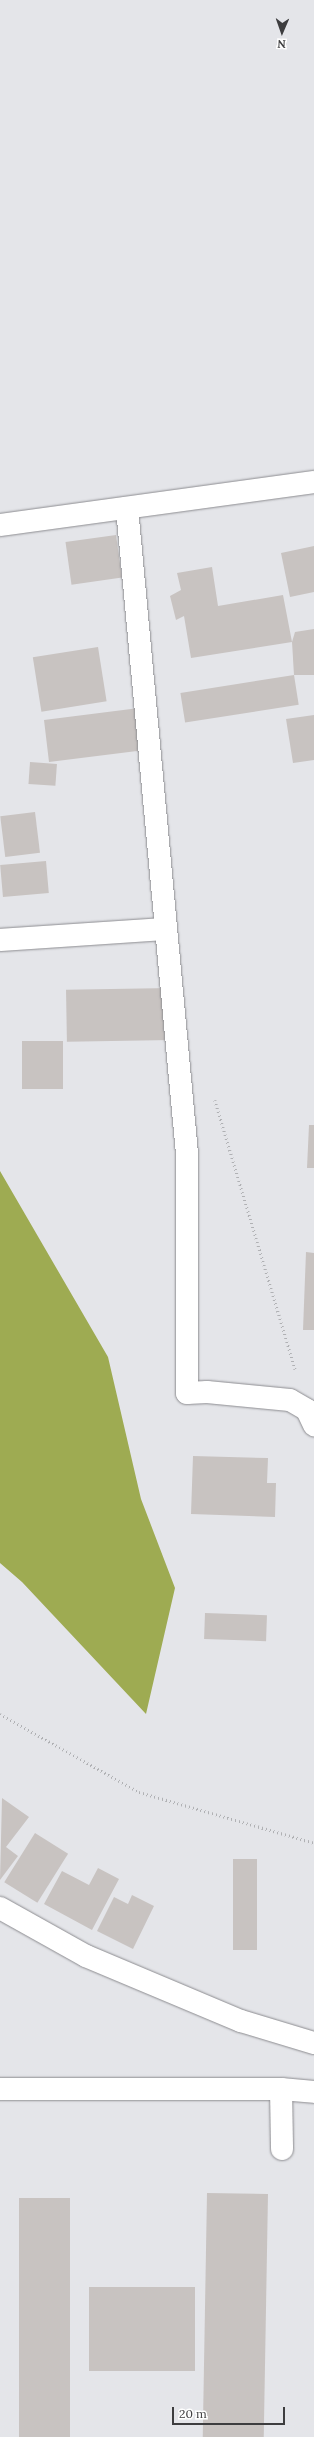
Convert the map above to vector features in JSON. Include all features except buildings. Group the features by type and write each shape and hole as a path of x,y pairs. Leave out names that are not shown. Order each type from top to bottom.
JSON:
{"street":[{"path":"0,525 314,482"},
{"path":"127,508 187,1153 187,1393 207,1392 290,1400 310,1417"},
{"path":"0,940 165,929"},
{"path":"0,1908 86,1956 241,2021 314,2043"},
{"path":"0,2089 281,2089 314,2092"},
{"path":"281,2089 282,2149"}],"path":[{"path":"215,1097 310,1417"},
{"path":"0,1714 139,1792 314,1843"}],"green space":[{"path":"0,1171 108,1357 141,1499 175,1588 146,1714 22,1582 0,1563"}]}
